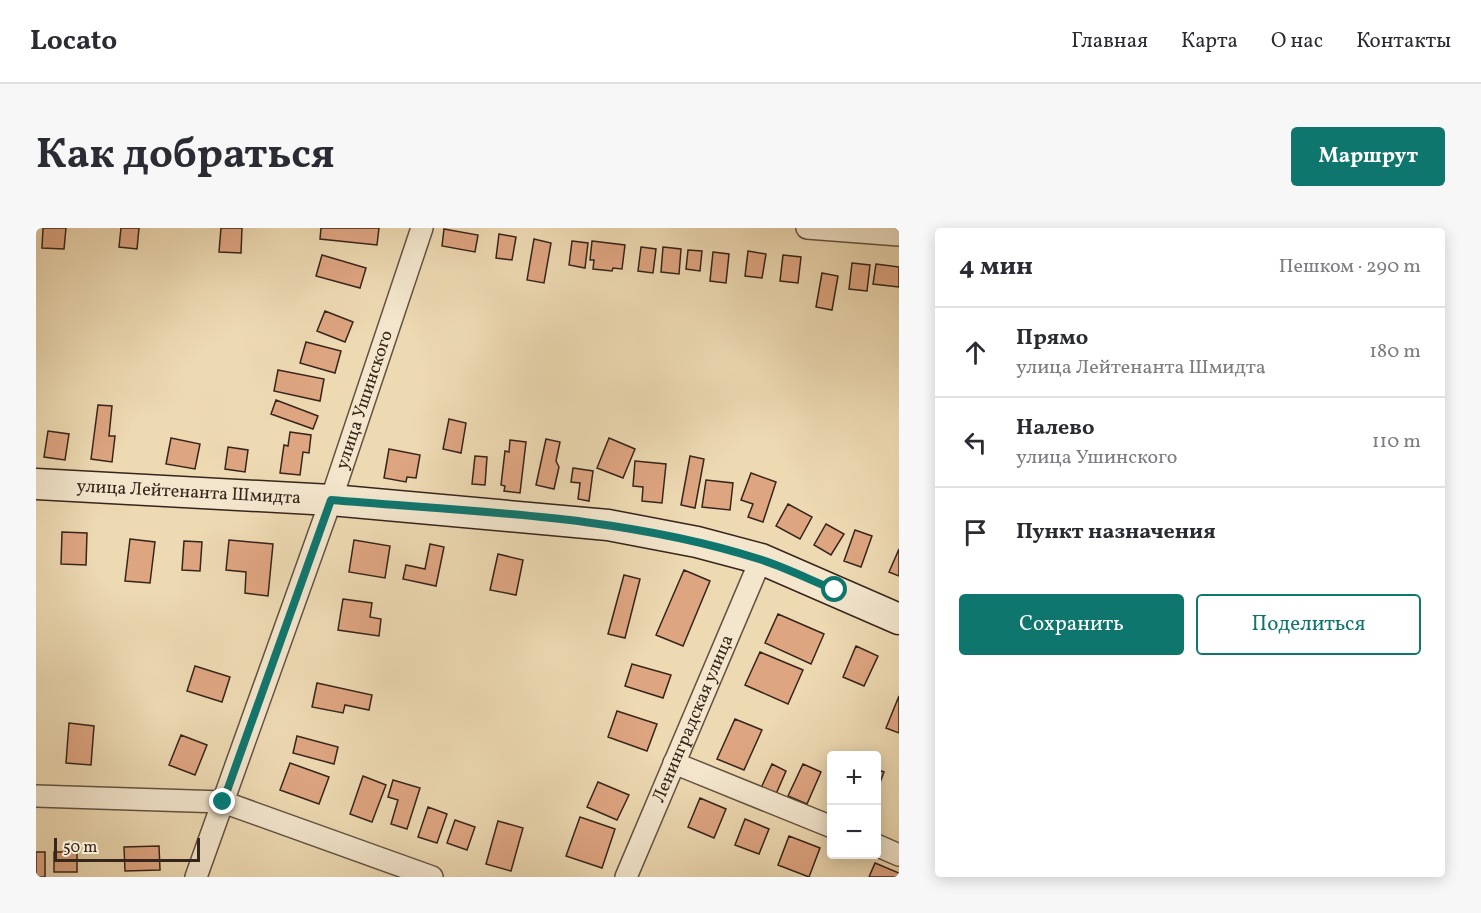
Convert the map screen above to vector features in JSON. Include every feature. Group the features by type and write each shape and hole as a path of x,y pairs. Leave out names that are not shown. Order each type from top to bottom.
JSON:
{"main road":[{"name":"улица Лейтенанта Шмидта","path":"36,484 331,500 608,525 697,542 761,559 899,619"}],"street":[{"name":"улица Ушинского","path":"196,877 331,500 422,228"},
{"path":"807,228 899,235"},
{"name":"Ленинградская улица","path":"626,877 761,559"},
{"path":"674,763 827,825"},
{"path":"36,796 223,802 432,877"},
{"path":"881,847 899,855"}],"building":[{"path":"43,228 66,228 64,249 42,248"},
{"path":"121,228 139,228 137,249 119,247"},
{"path":"221,228 242,228 241,253 219,252"},
{"path":"321,228 379,228 377,245 320,239"},
{"path":"444,229 478,235 475,252 442,246"},
{"path":"499,234 516,237 512,260 496,258"},
{"path":"534,239 551,243 544,283 527,280"},
{"path":"572,241 588,243 585,268 569,265"},
{"path":"592,241 625,245 622,269 613,268 612,271 593,269 594,260 590,260"},
{"path":"641,247 656,249 653,273 638,271"},
{"path":"663,247 681,249 679,274 661,272"},
{"path":"688,250 702,251 700,271 686,269"},
{"path":"748,251 766,254 762,278 745,276"},
{"path":"713,252 729,254 726,283 710,281"},
{"path":"322,255 366,268 360,288 316,276"},
{"path":"783,255 801,257 798,283 780,281"},
{"path":"852,263 870,265 867,291 849,289"},
{"path":"876,264 899,267 899,287 873,284"},
{"path":"822,273 838,276 832,310 816,307"},
{"path":"325,311 353,322 345,342 317,331"},
{"path":"306,342 341,351 335,373 300,363"},
{"path":"278,370 324,379 320,401 274,391"},
{"path":"276,400 318,416 313,429 271,414"},
{"path":"98,405 112,406 109,436 115,436 112,462 91,459"},
{"path":"449,419 466,423 461,453 443,449"},
{"path":"48,431 69,434 65,460 44,457"},
{"path":"290,432 311,435 309,453 303,452 300,475 280,473 284,445 288,446"},
{"path":"171,438 200,444 195,469 166,464"},
{"path":"609,438 635,449 623,478 597,468"},
{"path":"546,439 560,442 556,461 559,467 554,489 536,485"},
{"path":"510,440 526,442 520,493 504,491 505,486 501,485 505,451 509,452"},
{"path":"228,447 248,450 245,472 225,469"},
{"path":"389,449 420,455 416,478 407,477 406,482 384,478"},
{"path":"475,456 487,457 485,485 472,484"},
{"path":"690,456 704,459 695,508 681,505"},
{"path":"635,461 666,464 662,503 642,501 643,487 633,486"},
{"path":"573,468 593,471 589,501 578,499 580,483 571,482"},
{"path":"751,473 776,482 763,522 748,517 753,504 741,500"},
{"path":"706,480 733,483 730,510 702,507"},
{"path":"788,504 812,517 800,539 776,526"},
{"path":"826,524 844,534 831,555 814,545"},
{"path":"855,530 872,536 861,567 844,561"},
{"path":"62,532 87,533 86,565 61,564"},
{"path":"130,539 155,542 150,583 125,581"},
{"path":"229,540 273,544 268,596 245,593 246,572 226,570"},
{"path":"354,540 390,546 385,578 349,572"},
{"path":"184,541 202,542 200,571 182,570"},
{"path":"430,544 444,547 436,586 403,579 406,565 425,569"},
{"path":"899,549 899,576 889,572"},
{"path":"498,554 523,560 516,595 490,590"},
{"path":"684,570 710,581 683,646 656,635"},
{"path":"624,575 640,579 625,638 608,634"},
{"path":"343,599 372,603 370,617 381,619 379,636 338,630"},
{"path":"778,614 824,634 811,664 765,643"},
{"path":"856,646 878,656 864,686 843,677"},
{"path":"760,652 803,670 788,704 745,685"},
{"path":"632,664 671,675 663,698 625,686"},
{"path":"195,666 230,677 222,702 187,691"},
{"path":"317,683 372,695 369,710 345,705 343,713 312,707"},
{"path":"899,696 899,733 886,728"},
{"path":"617,711 657,724 647,751 608,737"},
{"path":"735,719 762,730 744,770 717,759"},
{"path":"69,723 94,726 91,765 66,763"},
{"path":"181,735 207,745 195,775 169,765"},
{"path":"297,736 338,747 334,764 293,753"},
{"path":"290,763 329,777 319,804 280,790"},
{"path":"772,764 786,771 776,794 761,788"},
{"path":"803,764 821,772 807,804 788,796"},
{"path":"363,776 386,785 372,822 350,814"},
{"path":"393,780 420,788 407,829 391,824 398,800 388,797"},
{"path":"598,782 629,795 617,820 587,807"},
{"path":"700,798 726,809 714,838 688,827"},
{"path":"428,807 447,814 437,843 418,837"},
{"path":"580,817 615,829 602,868 566,856"},
{"path":"745,819 769,829 759,854 735,845"},
{"path":"455,820 475,827 467,850 447,843"},
{"path":"498,821 523,828 511,871 486,864"},
{"path":"789,836 820,848 809,877 778,865"},
{"path":"159,846 160,870 125,871 124,847"},
{"path":"36,852 45,852 45,877 36,877"},
{"path":"54,852 77,852 77,872 54,872"},
{"path":"875,863 899,873 899,877 869,877"}],"route":[{"path":"223,802 331,500 608,525 697,542 761,559 835,590"}]}
